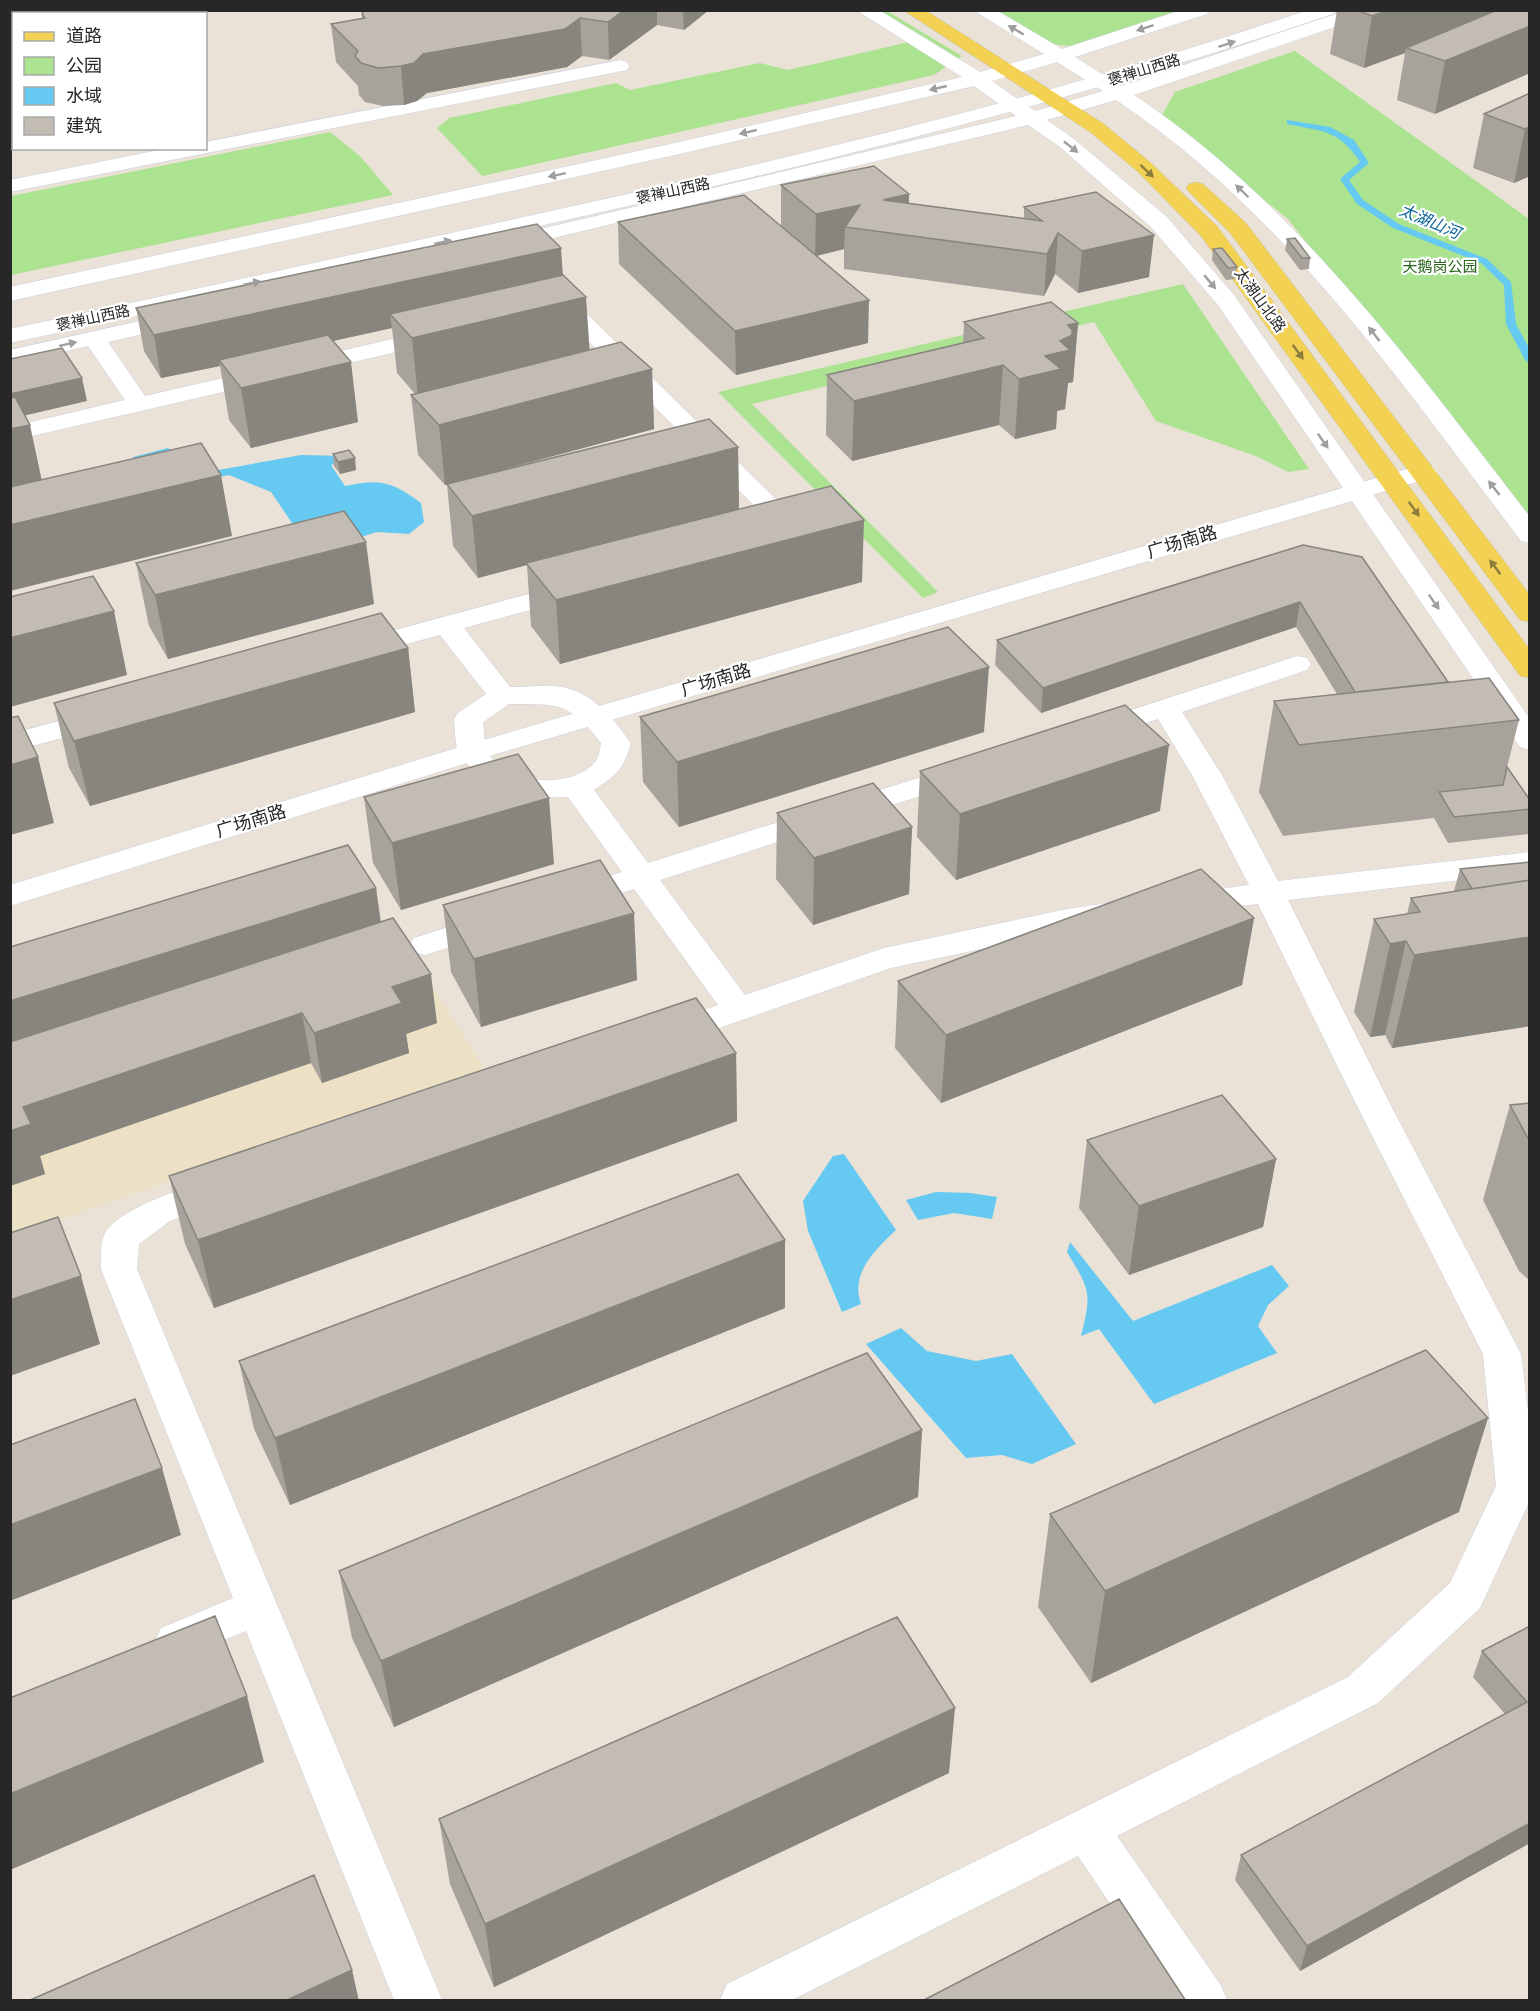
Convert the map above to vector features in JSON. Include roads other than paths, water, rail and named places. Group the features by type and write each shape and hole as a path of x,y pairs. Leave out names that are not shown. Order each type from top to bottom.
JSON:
{"main road":[{"name":"太湖山北路","path":"912,10 1009,70 1075,90 1097,128 1144,167 1209,231 1530,670"},
{"name":"太湖山北路","path":"942,10 1075,90 1122,123 1171,164 1238,228 1530,614"}],"street":[{"path":"865,10 949,59 1016,107 1101,171 1159,222 1226,300 1530,741"},
{"path":"982,10 1059,56 1075,90 1152,115 1214,164 1283,230 1367,325 1530,535"},
{"path":"10,294 687,146 977,79 1059,56 1201,10"},
{"name":"褒禅山西路","path":"1075,90 1277,10"},
{"name":"褒禅山西路","path":"10,336 765,171 1016,107 1327,10"},
{"path":"1075,90 1367,10"},
{"path":"207,147 620,66"},
{"path":"10,357 844,165 1016,107"},
{"name":"褒禅山西路","path":"10,318 748,158 1016,107"},
{"path":"10,186 194,150"},
{"path":"525,316 548,311 566,312 577,317 783,520 784,526 779,534 756,540"},
{"path":"10,434 454,332"},
{"path":"94,338 139,404"},
{"name":"广场南路","path":"10,896 473,752 1424,472"},
{"path":"332,656 595,584"},
{"path":"446,624 502,696"},
{"path":"1064,741 1297,664"},
{"path":"561,695 595,716 616,743 610,765 577,788 528,789 492,775 473,752 468,718 502,696 561,695"},
{"path":"744,2001 1363,1690 1465,1595 1516,1486 1502,1354 1371,1100 1268,891 1207,775 1166,709"},
{"path":"10,743 125,712"},
{"path":"550,905 984,767"},
{"path":"577,788 738,1009"},
{"path":"637,1044 884,959 1067,919 1268,891 1530,862"},
{"path":"425,945 516,916"},
{"path":"246,1181 157,1212 121,1238 119,1269 418,2001"},
{"path":"139,1655 257,1607"},
{"path":"1086,1829 1203,2001"}],"water":[{"path":"168,448 207,472 301,455 347,456 351,460 331,465 345,486 377,482 394,486 421,503 424,522 409,534 377,532 348,541 300,535 271,492 229,475 152,490 133,457"},
{"path":"844,1154 896,1230 873,1254 862,1272 858,1293 861,1304 842,1312 808,1231 803,1201 833,1156"},
{"path":"936,1192 997,1197 992,1219 954,1213 918,1220 906,1200"},
{"path":"1070,1242 1133,1321 1272,1265 1289,1286 1268,1305 1258,1326 1277,1353 1154,1404 1099,1329 1081,1336 1087,1310 1087,1292 1067,1252"},
{"path":"901,1328 927,1351 976,1361 1012,1354 1076,1444 1032,1464 1002,1455 966,1458 866,1344"}],"waterway":[{"name":"太湖山河","path":"1290,122 1327,129 1351,142 1365,163 1344,179 1360,202 1396,226 1484,261 1508,284 1511,324 1530,360"}],"park label":[{"name":"天鹅岗公园","path":"1440,267"}]}
